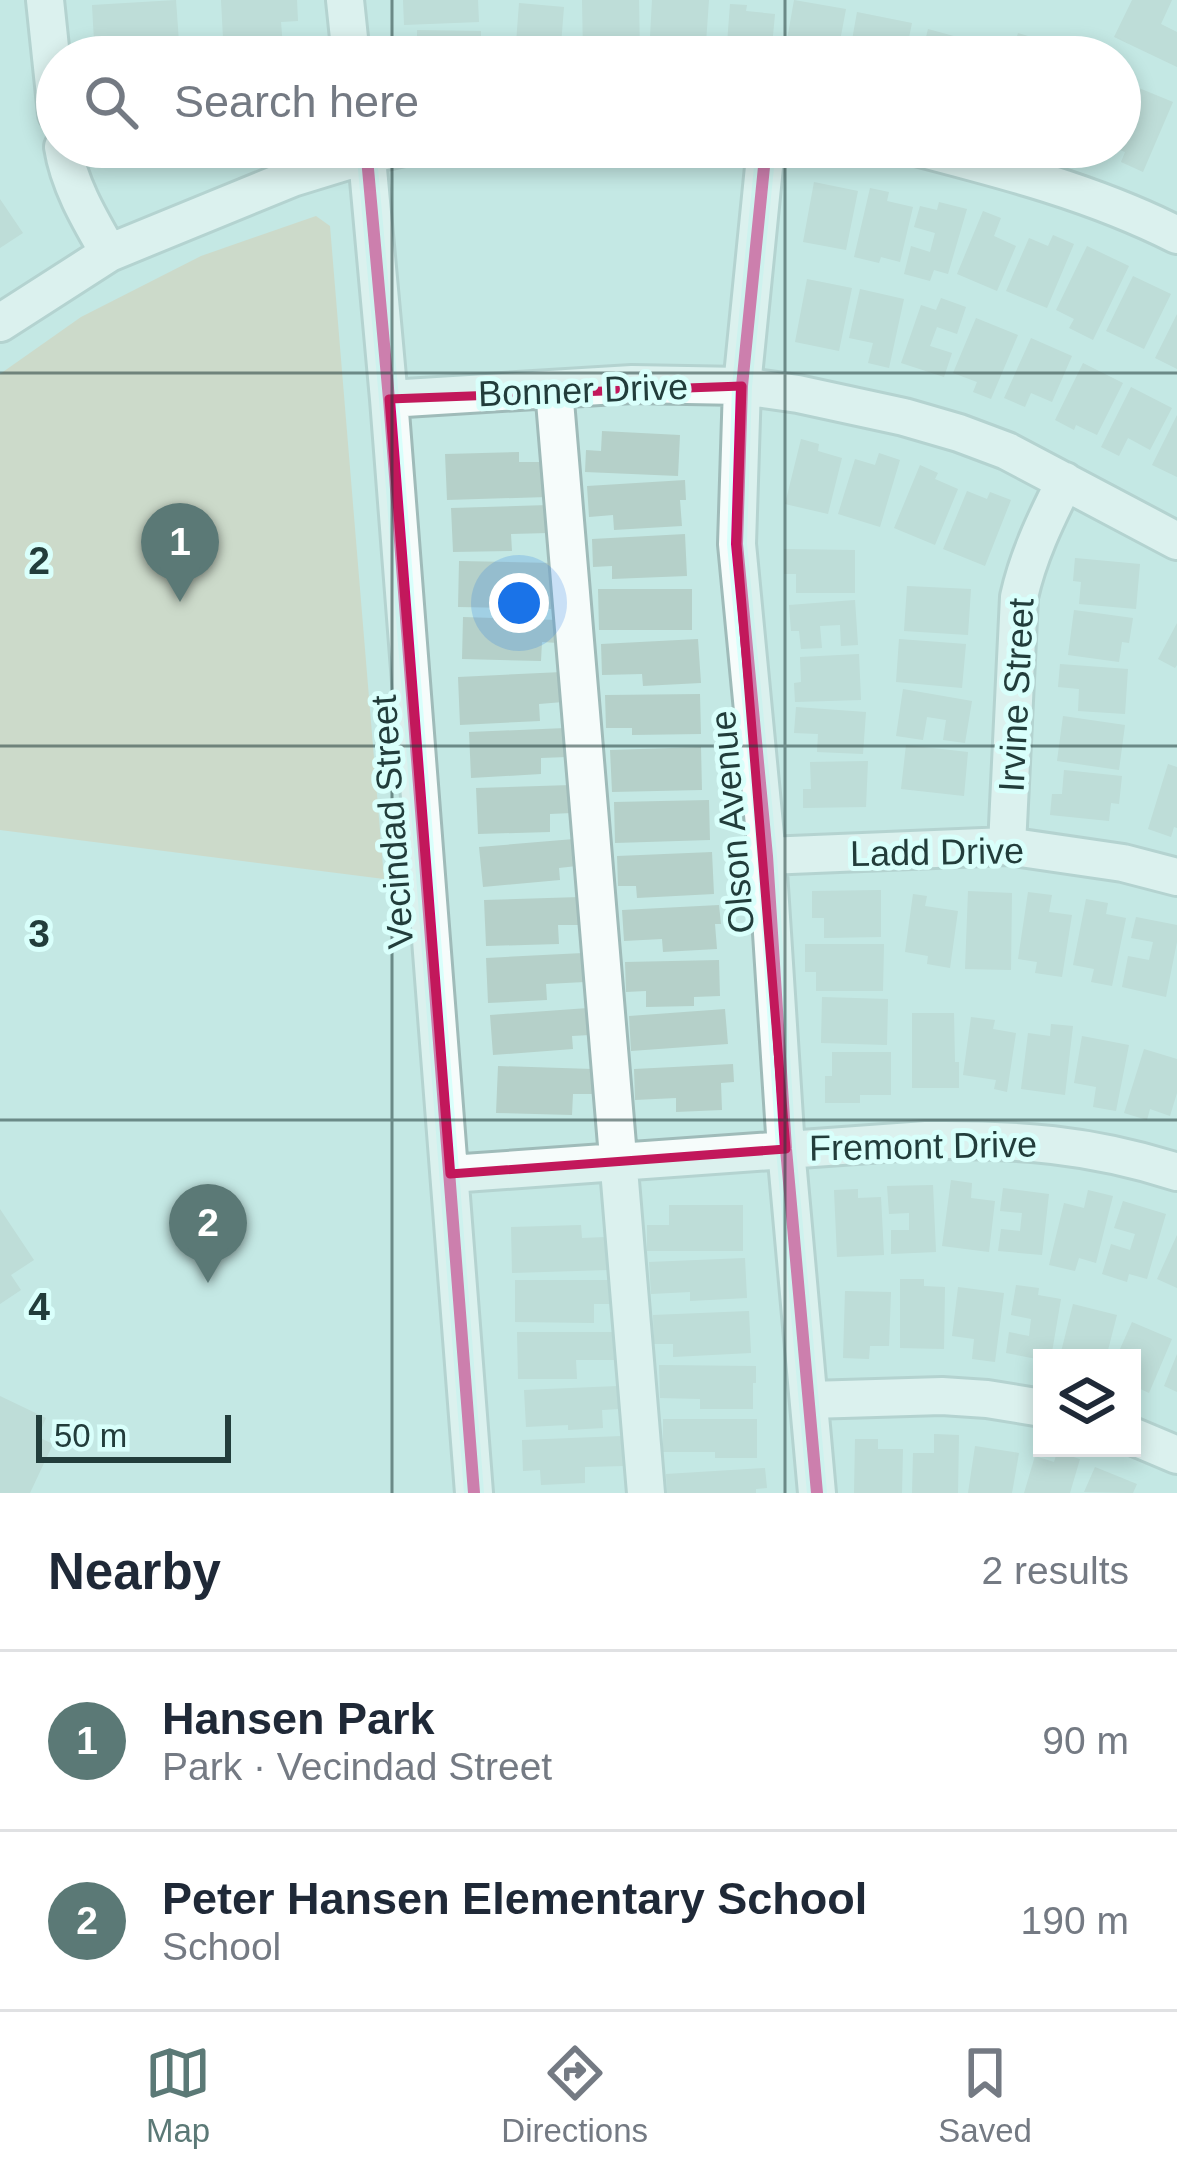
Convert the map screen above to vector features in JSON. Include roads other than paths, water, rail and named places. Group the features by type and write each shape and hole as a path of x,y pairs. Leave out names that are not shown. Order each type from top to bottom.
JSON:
{"street":[{"path":"45,0 49,36"},
{"path":"345,0 349,36"},
{"path":"68,168 109,253"},
{"path":"0,323 109,253 321,168"},
{"name":"Vecindad Street","path":"369,168 474,1493"},
{"name":"Olson Avenue","path":"764,168 742,386 737,544 767,856 786,1149 817,1493"},
{"path":"996,168 1175,229"},
{"name":"Bonner Drive","path":"389,398 632,385 742,386 864,406 1007,451 1177,541"},
{"path":"554,389 646,1493"},
{"name":"Irvine Street","path":"1007,846 1019,597 1042,526 1065,481"},
{"name":"Ladd Drive","path":"767,856 1007,846 1123,863 1177,877"},
{"name":"Fremont Drive","path":"450,1174 992,1139 1066,1145 1177,1172"},
{"path":"810,1400 942,1396 1033,1407"},
{"path":"1141,1440 1177,1455"}],"place":[{"name":"Hansen Park","path":"180,602"},
{"name":"Peter Hansen Elementary School","path":"208,1283"}]}
